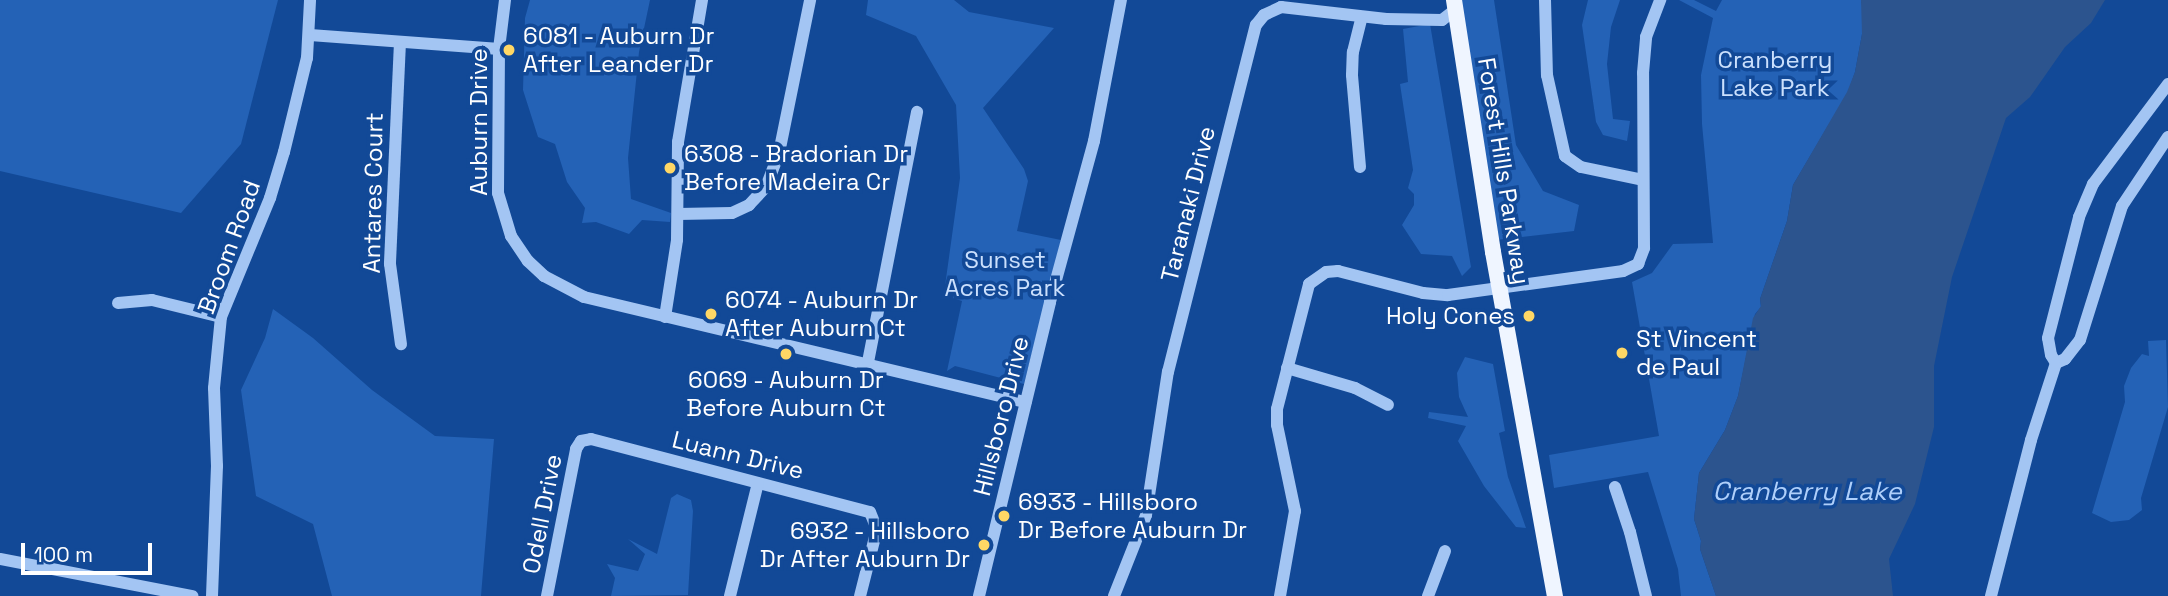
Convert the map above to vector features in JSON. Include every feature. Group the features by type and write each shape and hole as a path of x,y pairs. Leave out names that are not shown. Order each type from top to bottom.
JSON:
{"main road":[{"name":"Forest Hills Parkway","path":"1455,5 1500,290 1555,596"}],"street":[{"name":"Broom Road","path":"212,596 217,466 214,387 221,317 270,198 298,102 310,35 310,0"},
{"name":"Auburn Drive","path":"505,0 499,48 497,184 501,212 514,242 539,272 566,290 665,317 868,362 1026,402"},
{"path":"665,317 674,271 678,214 678,142 702,0"},
{"path":"678,214 732,213 749,205 766,187 779,153 810,0"},
{"name":"Hillsboro Drive","path":"979,596 1094,141 1121,0"},
{"path":"1545,0 1547,75 1563,152 1570,162 1581,167 1643,180"},
{"path":"1280,596 1295,511 1277,425 1279,400 1307,288 1312,280 1326,271 1338,271 1438,295 1500,290 1623,271 1638,264 1644,248 1644,62 1647,37 1660,0"},
{"name":"Taranaki Drive","path":"1114,596 1149,505 1168,372 1256,25 1264,15 1281,7 1362,17 1442,20 1455,5"},
{"path":"1360,167 1352,75 1353,52 1362,17"},
{"path":"310,35 499,48"},
{"name":"Antares Court","path":"400,42 390,264 401,344"},
{"path":"2056,363 2050,355 2048,338 2078,217 2093,184 2168,84"},
{"path":"868,362 916,113"},
{"path":"1991,596 2031,440 2056,363 2065,359 2080,340 2122,206 2168,137"},
{"path":"118,303 152,300 221,317"},
{"path":"1287,368 1356,388 1388,405"},
{"name":"Luann Drive","path":"581,441 598,441 861,508 874,515 877,523 860,596"},
{"name":"Odell Drive","path":"547,596 576,449 581,441"},
{"path":"730,596 758,483"},
{"path":"1615,487 1630,531 1646,596"},
{"path":"1428,596 1445,551"},
{"path":"0,559 192,596"}],"green space":[{"path":"0,0 278,0 241,144 181,213 0,171"},
{"path":"530,0 650,0 639,52 628,158 631,199 671,213 670,222 642,220 629,234 596,222 582,223 585,208 567,182 555,144 538,137 523,90 525,18"},
{"name":"Sunset Acres Park","path":"868,0 954,0 969,12 1054,28 983,108 1024,169 1028,181 1017,231 1061,240 1024,384 955,366 947,371 962,301 953,298 954,293 945,286 960,178 956,105 916,36 866,15"},
{"path":"1459,0 1494,0 1516,145 1543,191 1579,205 1574,231 1496,240"},
{"path":"1588,0 1620,0 1611,27 1607,64 1613,119 1630,121 1627,141 1603,135 1596,122 1582,25"},
{"name":"Cranberry Lake Park","path":"1679,0 1694,0 1716,11 1722,0 1861,0 1863,11 1855,72 1848,92 1793,185 1787,221 1760,299 1761,307 1755,314 1738,396 1725,430 1699,473 1694,519 1701,541 1700,549 1716,596 1681,596 1678,569 1648,472 1554,488 1549,455 1659,436 1632,282 1652,273 1673,244 1713,243 1702,124 1701,75 1713,18"},
{"path":"1430,24 1471,267 1462,276 1452,256 1421,254 1402,225 1414,205 1414,194 1408,188 1413,170 1400,84 1408,82 1403,29"},
{"path":"273,309 313,338 372,390 435,436 494,439 481,596 332,596 313,524 256,496 241,390 265,338"},
{"path":"2166,340 2168,407 2141,498 2142,510 2129,520 2111,522 2092,513 2125,402 2124,386 2131,368 2142,354 2149,356 2148,341"},
{"path":"1465,357 1493,364 1505,431 1499,433 1508,477 1526,528 1516,527 1484,486 1458,441 1466,426 1428,418 1429,412 1468,417 1459,397 1457,373"},
{"path":"677,494 691,500 693,511 688,595 611,596 615,578 607,564 638,571 645,554 628,539 657,554 671,498"}],"water":[{"name":"Cranberry Lake","path":"1861,0 2105,0 2091,23 2065,47 2030,97 2006,118 1952,277 1934,366 1934,427 1915,504 1889,559 1893,596 1716,596 1700,549 1701,541 1694,519 1699,473 1725,430 1738,396 1753,318 1761,306 1760,299 1787,221 1793,185 1847,92 1855,72 1862,34"}],"place":[{"name":"6081 - Auburn Dr After Leander Dr","path":"509,50"},
{"name":"6308 - Bradorian Dr Before Madeira Cr","path":"670,168"},
{"name":"6074 - Auburn Dr After Auburn Ct","path":"711,314"},
{"name":"Holy Cones","path":"1529,316"},
{"name":"St Vincent de Paul","path":"1622,353"},
{"name":"6069 - Auburn Dr Before Auburn Ct","path":"786,354"},
{"name":"6933 - Hillsboro Dr Before Auburn Dr","path":"1004,516"},
{"name":"6932 - Hillsboro Dr After Auburn Dr","path":"984,545"}]}
